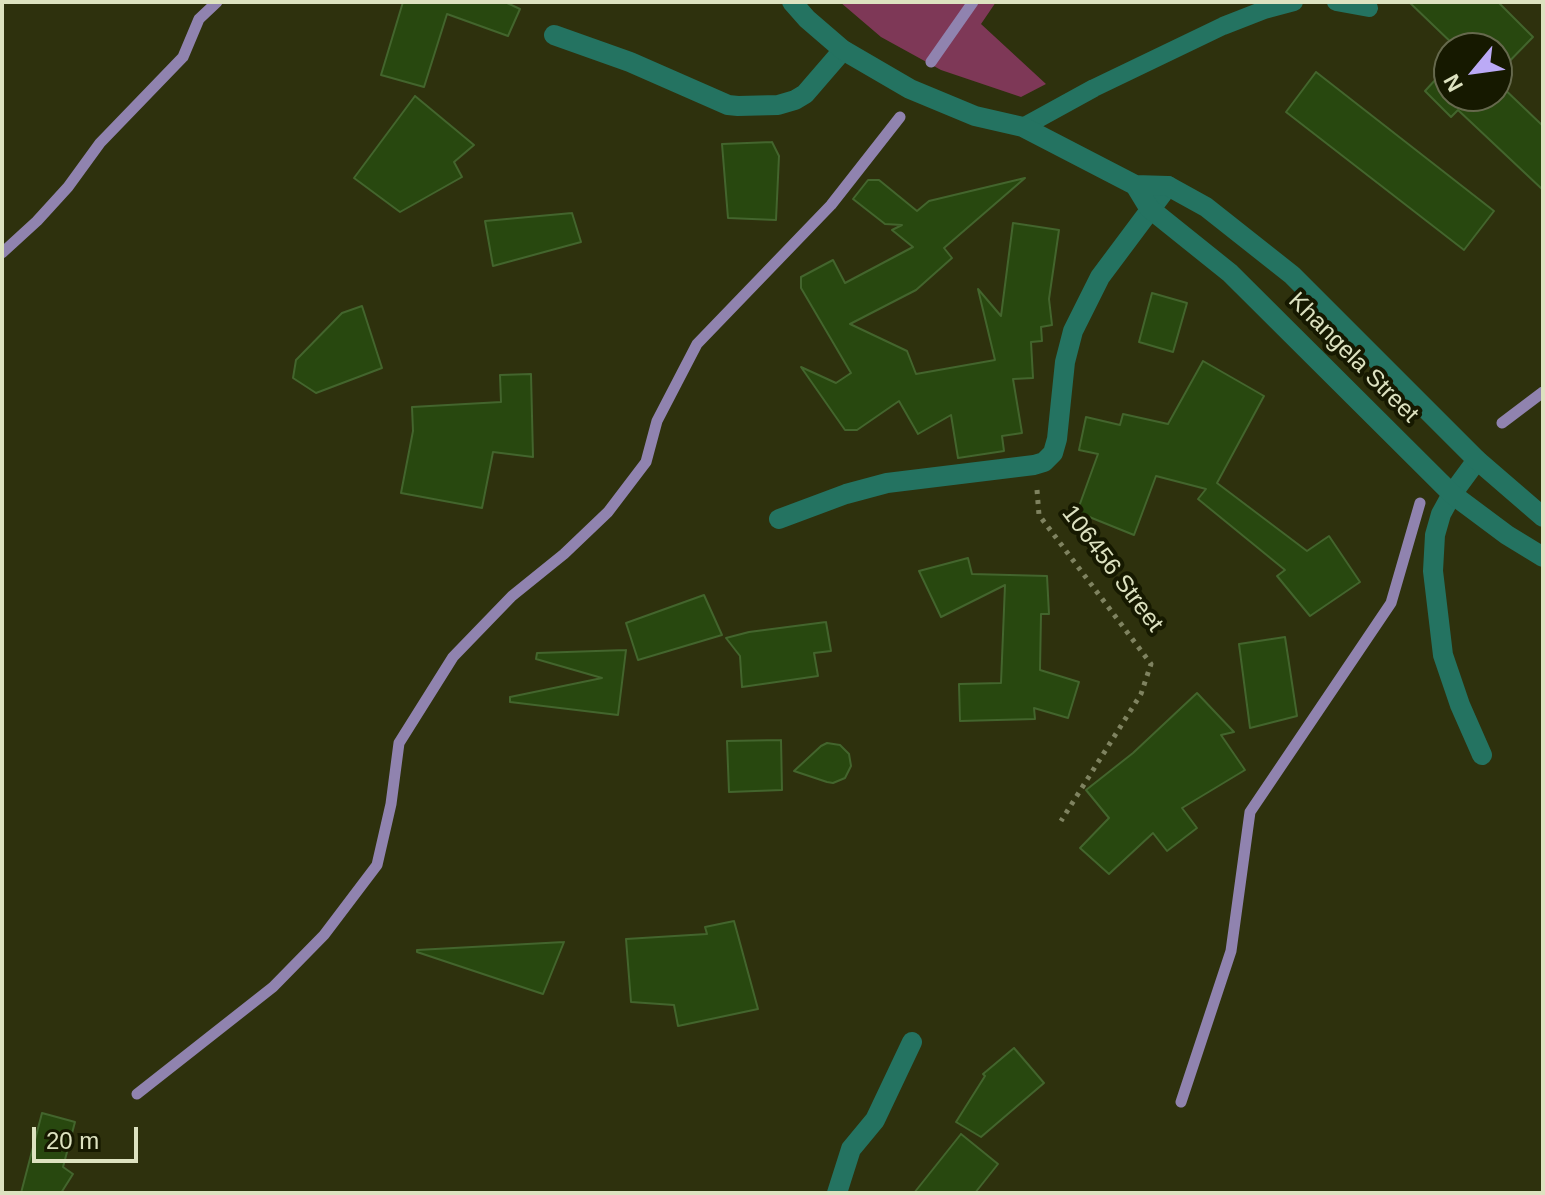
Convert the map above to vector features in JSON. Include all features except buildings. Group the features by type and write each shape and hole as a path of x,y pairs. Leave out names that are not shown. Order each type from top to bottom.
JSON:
{"street":[{"name":"Khangela Street","path":"792,2 843,50 910,89 975,116 1023,127 1135,185 1168,186 1206,207 1292,275 1477,460 1543,517"},
{"path":"554,35 630,62 728,105 738,106 778,105 795,100 805,94 843,50"},
{"name":"Khangela Street","path":"1135,185 1149,208 1248,290 1452,494 1507,535 1543,557"},
{"path":"779,519 846,494 887,483 1044,462 1053,453 1065,362 1073,331 1100,277 1168,186"},
{"path":"1477,460 1441,514 1435,535 1433,571 1443,655 1482,755"},
{"path":"837,1193 851,1149 875,1120 912,1042"}],"lane":[{"path":"1023,127 1094,88 1223,26 1294,2"},
{"path":"1336,2 1369,8"}],"path":[{"name":"106456 Street","path":"1034,465 1039,515 1151,664 1141,694 1061,821"}],"shaded area":[{"path":"840,2 996,2 981,24 1046,84 1021,97 941,70 881,37"}],"waterway":[{"path":"2,253 37,221 68,187 100,143 183,57 199,19 217,2"},
{"path":"931,62 973,2"},
{"path":"137,1094 273,987 324,935 377,865 391,804 399,743 453,657 512,596 564,554 608,512 646,462 657,421 697,344 831,205 900,117"},
{"path":"1502,423 1543,392"},
{"path":"1181,1102 1231,951 1250,812 1391,603 1420,503"}]}
